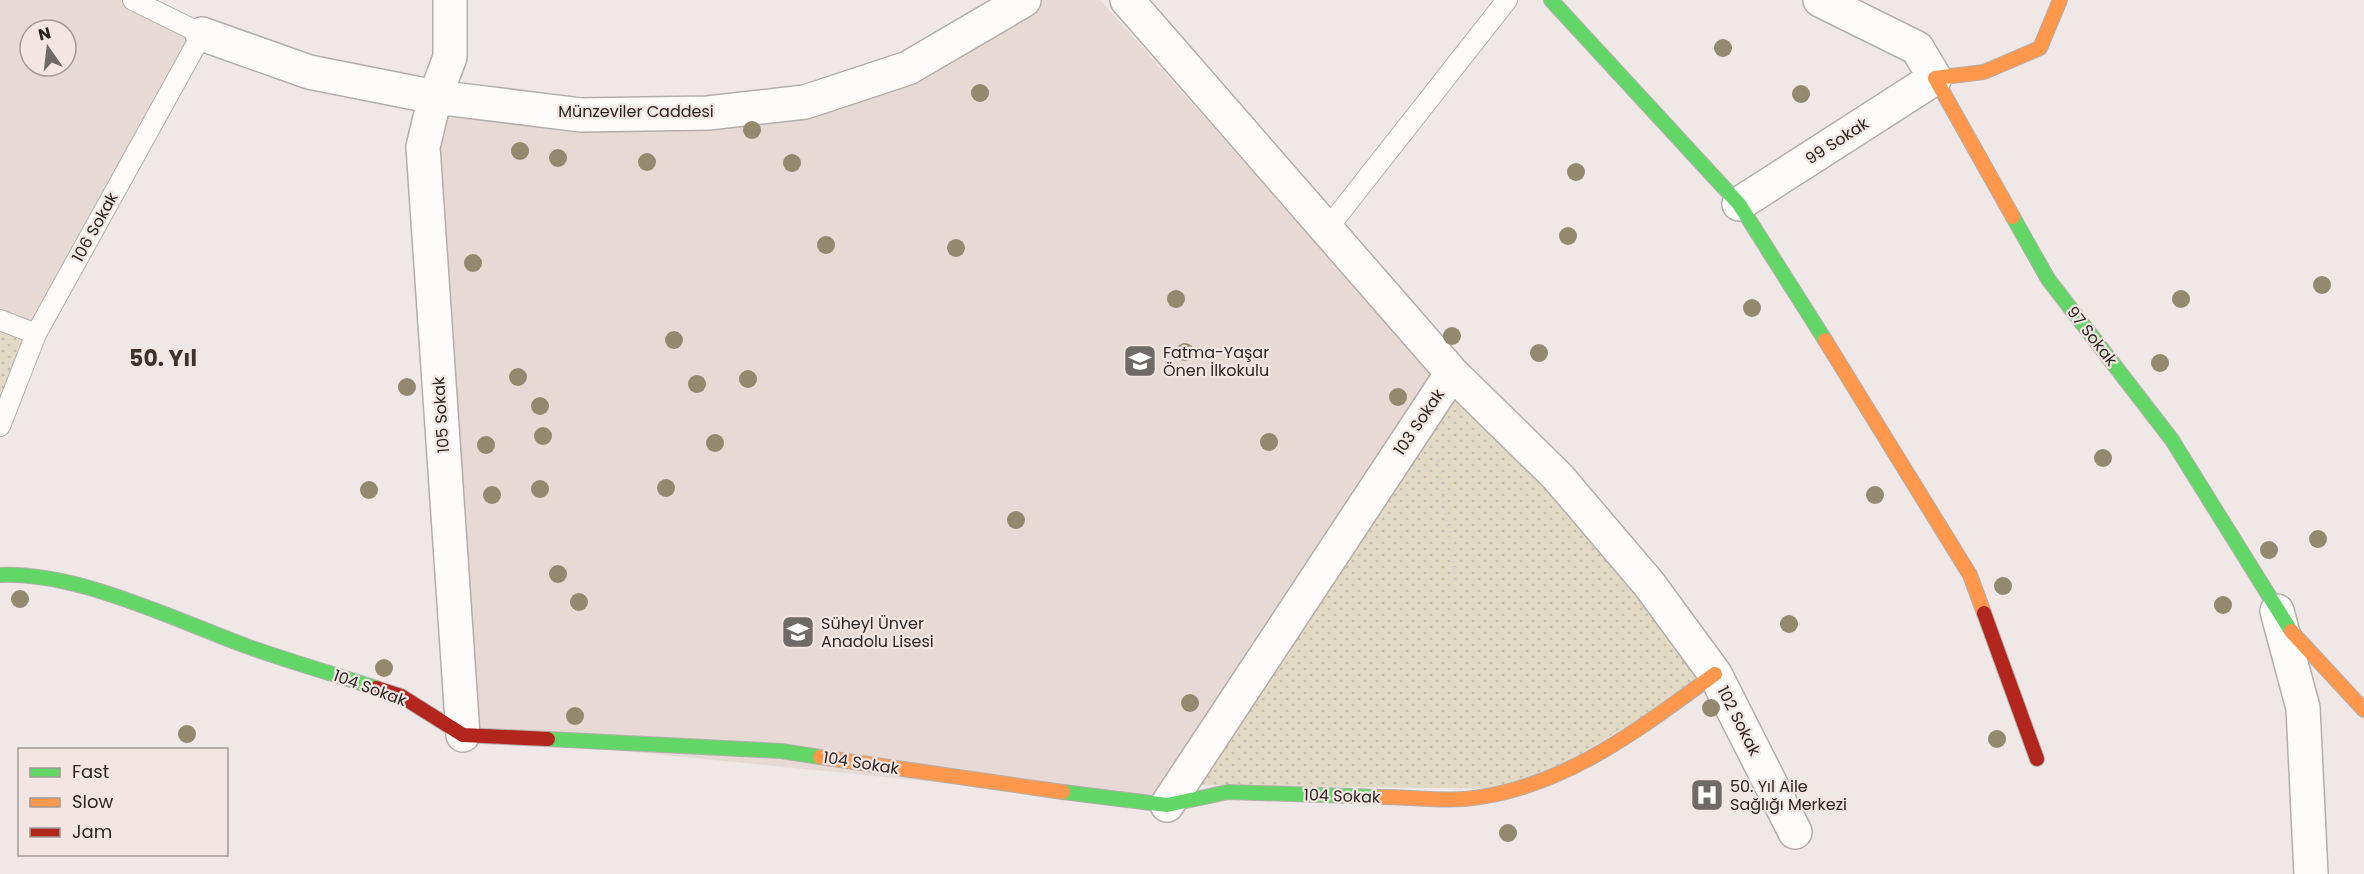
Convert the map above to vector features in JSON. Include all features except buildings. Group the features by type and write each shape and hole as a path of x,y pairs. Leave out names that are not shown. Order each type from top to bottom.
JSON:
{"street":[{"name":"105 Sokak","path":"450,0 450,57 435,97 423,147 463,735"},
{"name":"Münzeviler Caddesi","path":"202,34 309,72 435,97 581,115 708,113 805,102 908,68 1024,0"},
{"path":"1127,0 1452,373"},
{"path":"1551,0 1739,204 1970,575 2037,759"},
{"path":"1820,0 1917,48 1935,78 1984,72 2040,48 2060,0"},
{"name":"99 Sokak","path":"1739,204 1935,78"},
{"name":"97 Sokak","path":"1935,78 2048,279 2172,440 2292,633 2364,710"},
{"name":"103 Sokak","path":"1167,806 1452,373 1558,477 1649,584 1715,674"},
{"name":"104 Sokak","path":"0,575 23,574 65,581 140,606 251,648 401,696 463,735 782,751 1167,806 1228,792 1464,799 1521,789 1570,770 1646,723 1715,674"},
{"path":"2276,606 2303,708 2311,874"},
{"name":"102 Sokak","path":"1715,674 1795,832"}],"lane":[{"name":"Münzeviler Caddesi","path":"133,0 202,34"},
{"path":"1327,229 1507,0"},
{"name":"106 Sokak","path":"0,426 36,334 202,34"},
{"path":"0,320 36,334"}],"path":[{"path":"1429,406 1456,584"}],"shaded area":[{"path":"0,0 133,0 202,34 36,334 0,320"},
{"path":"1024,0 1100,0 1426,366 1429,406 1167,805 463,735 435,97 805,102"},
{"path":"0,320 36,334 0,426"},
{"path":"1426,366 1558,477 1715,674 1521,789 1175,785 1429,407"}],"traffic: fast":[{"path":"1551,0 1739,204 1825,340"},
{"path":"2013,217 2048,279 2172,440 2291,631"},
{"path":"0,575 30,576 94,589 249,647 376,688"},
{"path":"548,739 781,751 820,757"},
{"path":"1063,792 1167,805 1228,792 1382,797"}],"traffic: slow":[{"path":"2013,217 1935,78 1984,72 2040,48 2060,0"},
{"path":"1825,340 1970,575 1984,613"},
{"path":"2291,631 2364,710"},
{"path":"1382,797 1465,799 1500,793 1534,783 1598,754 1715,674"},
{"path":"820,757 1063,792"}],"traffic: jam":[{"path":"1984,613 2037,759"},
{"path":"376,688 401,696 463,735 548,739"}],"place":[{"name":"Fatma-Yaşar Önen İlkokulu","path":"1140,361"},
{"name":"Süheyl Ünver Anadolu Lisesi","path":"798,632"},
{"name":"50. Yıl Aile Sağlığı Merkezi","path":"1707,795"}],"district":[{"name":"50. Yıl","path":"163,358"}]}
